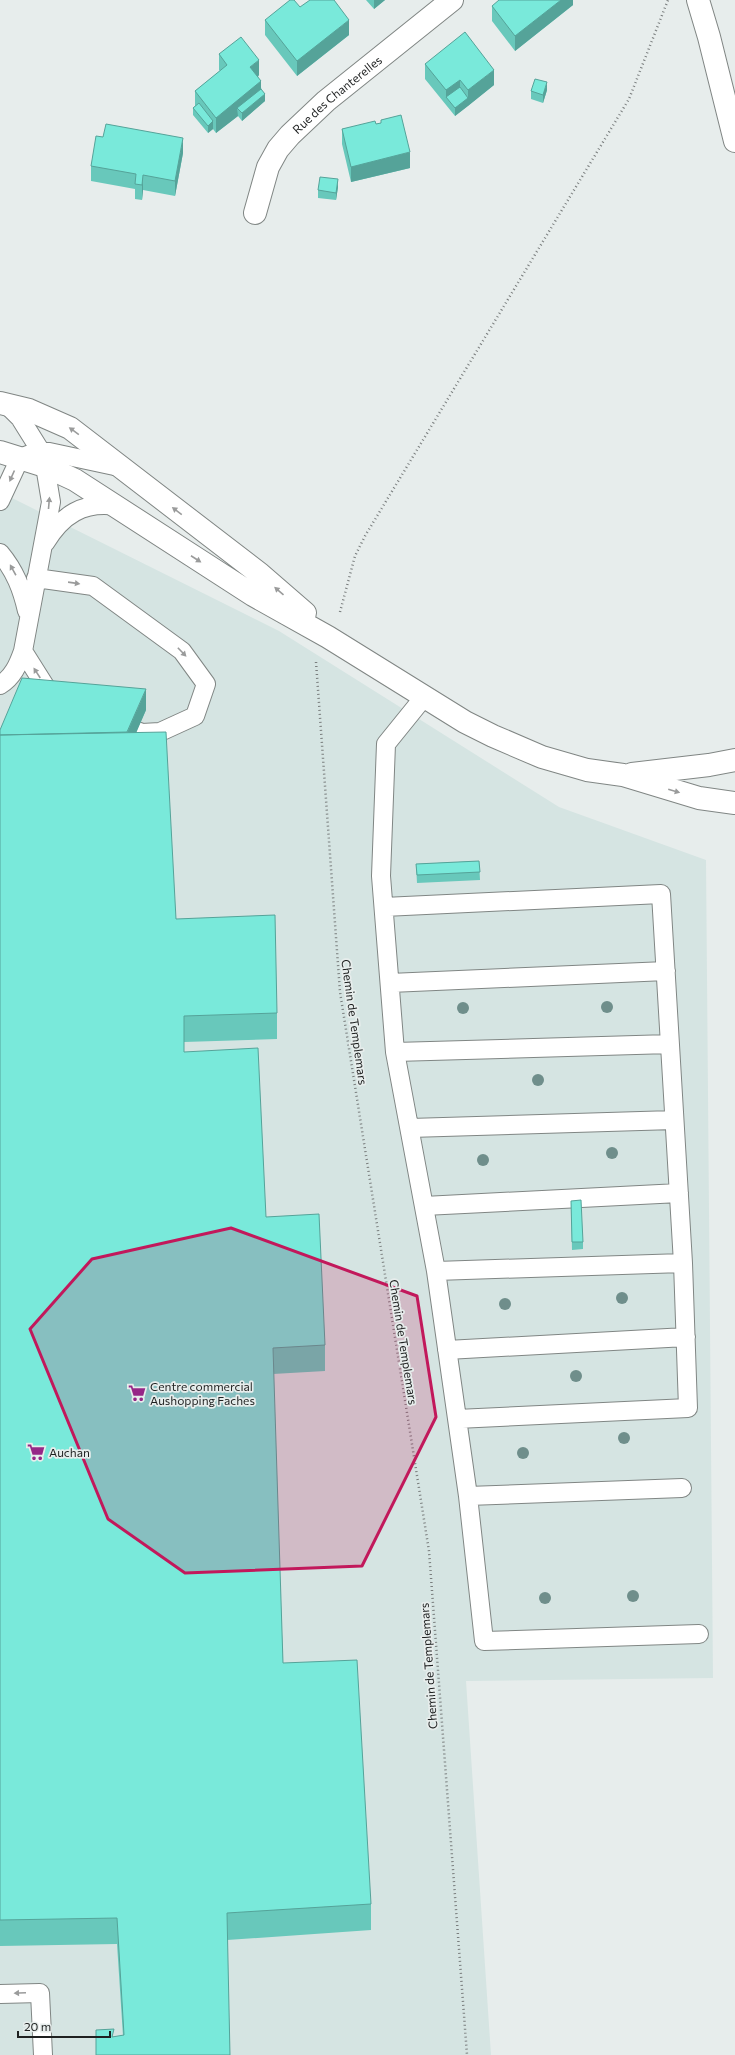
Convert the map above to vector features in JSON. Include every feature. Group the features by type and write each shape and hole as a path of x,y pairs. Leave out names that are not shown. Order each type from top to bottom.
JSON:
{"street":[{"name":"Rue des Chanterelles","path":"255,213 268,167 278,150 290,135 326,101 452,0"},
{"path":"698,0 709,37 735,141"},
{"path":"3,404 29,410 70,428 260,574 307,615 328,637"},
{"path":"10,455 43,458 253,595 328,637 465,722 535,755 587,770 623,776 674,792 735,803"},
{"path":"623,776 735,760"}],"lane":[{"path":"0,685 6,681 17,668 23,652 51,502 43,458 20,418 3,404"},
{"path":"0,501 10,455"},
{"path":"43,458 120,467"},
{"path":"41,551 53,530 66,516 83,508 104,504 117,506"},
{"path":"0,553 11,566 19,582 29,618"},
{"path":"36,578 93,586 182,651 206,684 195,716 160,732 142,733 100,717"},
{"path":"23,652 52,697 73,706"},
{"path":"424,697 386,744 381,876 395,1052 436,1271 468,1496 484,1641 699,1634"},
{"path":"384,907 661,894 683,1263 688,1408 457,1419"},
{"path":"390,983 666,971"},
{"path":"395,1052 670,1044"},
{"path":"410,1128 674,1120"},
{"path":"424,1206 679,1193"},
{"path":"436,1271 683,1263"},
{"path":"447,1350 686,1337"},
{"path":"468,1496 682,1488"},
{"path":"0,1994 40,1993 43,2055"}],"path":[{"name":"Chemin de Templemars","path":"467,2055 428,1551 340,992 316,662 341,611 355,556 365,536 629,99 668,0"}],"highlighted area":[{"path":"231,1228 417,1296 436,1417 362,1566 185,1573 108,1519 30,1329 92,1259"}],"shaded area":[{"path":"0,492 279,631 559,807 706,860 713,1678 466,1681 491,2055 0,2055"}],"building":[{"path":"290,0 294,0 300,7 310,0 334,0 349,20 297,61 265,20"},
{"path":"499,0 561,0 515,36 492,6"},
{"path":"465,32 494,70 468,90 460,80 446,90 425,64"},
{"path":"241,37 259,60 250,67 261,81 216,118 195,91 227,65 219,54"},
{"path":"535,79 547,82 543,95 531,91"},
{"path":"460,87 468,98 455,108 446,97"},
{"path":"261,89 265,94 242,113 237,108"},
{"path":"199,103 213,121 208,126 193,108"},
{"path":"401,115 410,152 351,167 342,129 375,121 376,124 381,123 381,120"},
{"path":"106,124 183,138 175,181 143,175 142,185 135,184 136,174 91,166 96,136 103,137"},
{"path":"320,177 338,179 336,193 318,190"},
{"path":"22,678 146,689 127,732 0,735 0,730"},
{"name":"Centre commercial Aushopping Faches","path":"166,732 176,919 275,915 277,1013 184,1016 184,1052 258,1048 266,1217 319,1214 325,1345 273,1348 283,1663 357,1660 371,1904 227,1913 230,2055 96,2055 96,2030 114,2029 112,2037 124,2035 117,1918 0,1920 0,735"},
{"path":"479,861 480,872 417,875 416,864"},
{"path":"581,1200 583,1242 572,1242 571,1201"}],"place":[{"name":"Centre commercial Aushopping Faches","path":"137,1393"},
{"name":"Auchan","path":"36,1452"}]}
